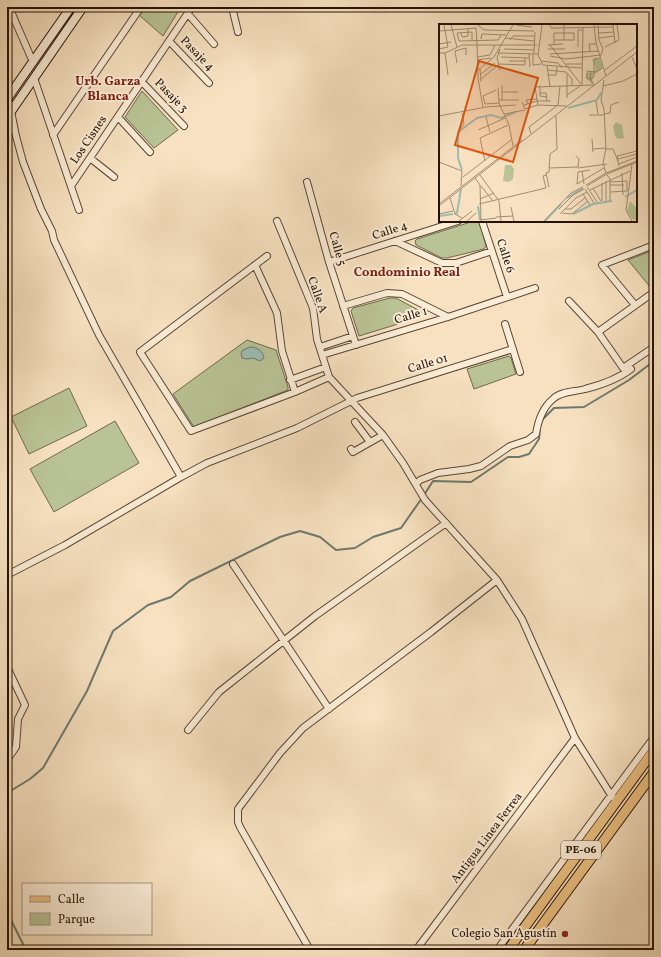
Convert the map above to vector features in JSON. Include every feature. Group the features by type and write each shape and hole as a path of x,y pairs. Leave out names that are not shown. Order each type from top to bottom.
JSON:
{"main road":[{"name":"PE-06","path":"508,950 542,904 614,798 654,750"},
{"name":"PE-06","path":"524,950 654,772"},
{"path":"542,904 550,906 552,911"}],"street":[{"path":"9,7 33,62"},
{"path":"71,7 33,62 8,94 16,136 23,162 41,209 99,336 180,477"},
{"path":"12,110 83,7"},
{"path":"53,135 141,7"},
{"name":"Los Cisnes","path":"71,186 192,7"},
{"path":"232,7 238,32"},
{"path":"188,14 214,44"},
{"name":"Pasaje 4","path":"169,41 209,83"},
{"path":"34,78 79,210"},
{"name":"Pasaje 3","path":"142,82 184,126"},
{"path":"118,117 150,152"},
{"path":"90,158 114,177"},
{"name":"Calle 5","path":"307,182 329,262 356,345"},
{"name":"Calle A","path":"277,221 313,308 317,339 329,377"},
{"name":"Calle 4","path":"329,262 455,222"},
{"name":"Calle 6","path":"482,222 507,297"},
{"path":"395,241 442,263 456,263 492,251"},
{"path":"635,305 602,265 654,245"},
{"path":"267,256 140,352 191,431 295,392 329,377 383,435 403,463 425,500 497,580 522,620 575,738 614,798"},
{"path":"255,265 277,314 282,351 295,392"},
{"name":"Calle 1","path":"322,355 448,317 535,288"},
{"path":"598,332 654,292"},
{"path":"343,306 387,293 402,294 448,317"},
{"path":"568,301 598,332 623,368 654,347"},
{"path":"505,324 520,372"},
{"path":"320,347 353,336"},
{"name":"Calle 01","path":"7,575 60,547 212,460 297,428 350,401 371,393 513,349"},
{"path":"290,380 326,367"},
{"path":"417,487 420,480 438,473 469,470 481,466 510,446 528,440 536,434 539,421 546,406 554,398 562,394 587,389 609,381 621,376 631,369"},
{"path":"355,422 370,442"},
{"path":"352,449 353,452 383,435"},
{"path":"188,730 219,692 316,616 446,523"},
{"path":"233,564 329,709"},
{"path":"310,950 240,827 237,815 238,808 280,753 303,728 431,632 497,580"},
{"path":"7,667 26,705 18,719 16,747 7,760"},
{"path":"497,950 614,798 654,737"},
{"name":"Antigua Linea Ferrea","path":"416,950 575,738"}],"green space":[{"path":"144,7 181,7 163,36 139,15"},
{"path":"142,91 178,130 154,148 125,117"},
{"path":"471,222 478,222 486,246 484,249 442,258 416,245 415,241 417,239"},
{"path":"654,250 654,286 651,288 628,260"},
{"path":"390,298 396,298 422,312 421,317 359,336 351,311 353,308"},
{"path":"247,340 276,350 288,390 194,427 173,394"},
{"path":"509,356 516,374 474,389 467,369"},
{"path":"69,388 87,426 29,454 11,417"},
{"path":"115,421 139,463 54,512 30,469"}],"water":[{"path":"250,347 259,350 264,358 260,361 253,358 242,358 241,353 243,350"}],"waterway":[{"path":"542,420 554,408 584,407 629,380 654,361"},
{"path":"424,495 433,481 471,482 508,457 519,457 529,454 539,439 540,427"},
{"path":"7,793 30,779 43,768 87,691 113,631 148,605 171,597 190,581 280,537 300,531 320,537 336,550 355,548 373,537 401,528 422,498"},
{"path":"7,905 12,922 26,950"}],"place":[{"name":"Colegio San Agustín","path":"565,934"}],"district":[{"name":"Urb. Garza Blanca","path":"108,90"},
{"name":"Condominio Real","path":"407,273"}]}
